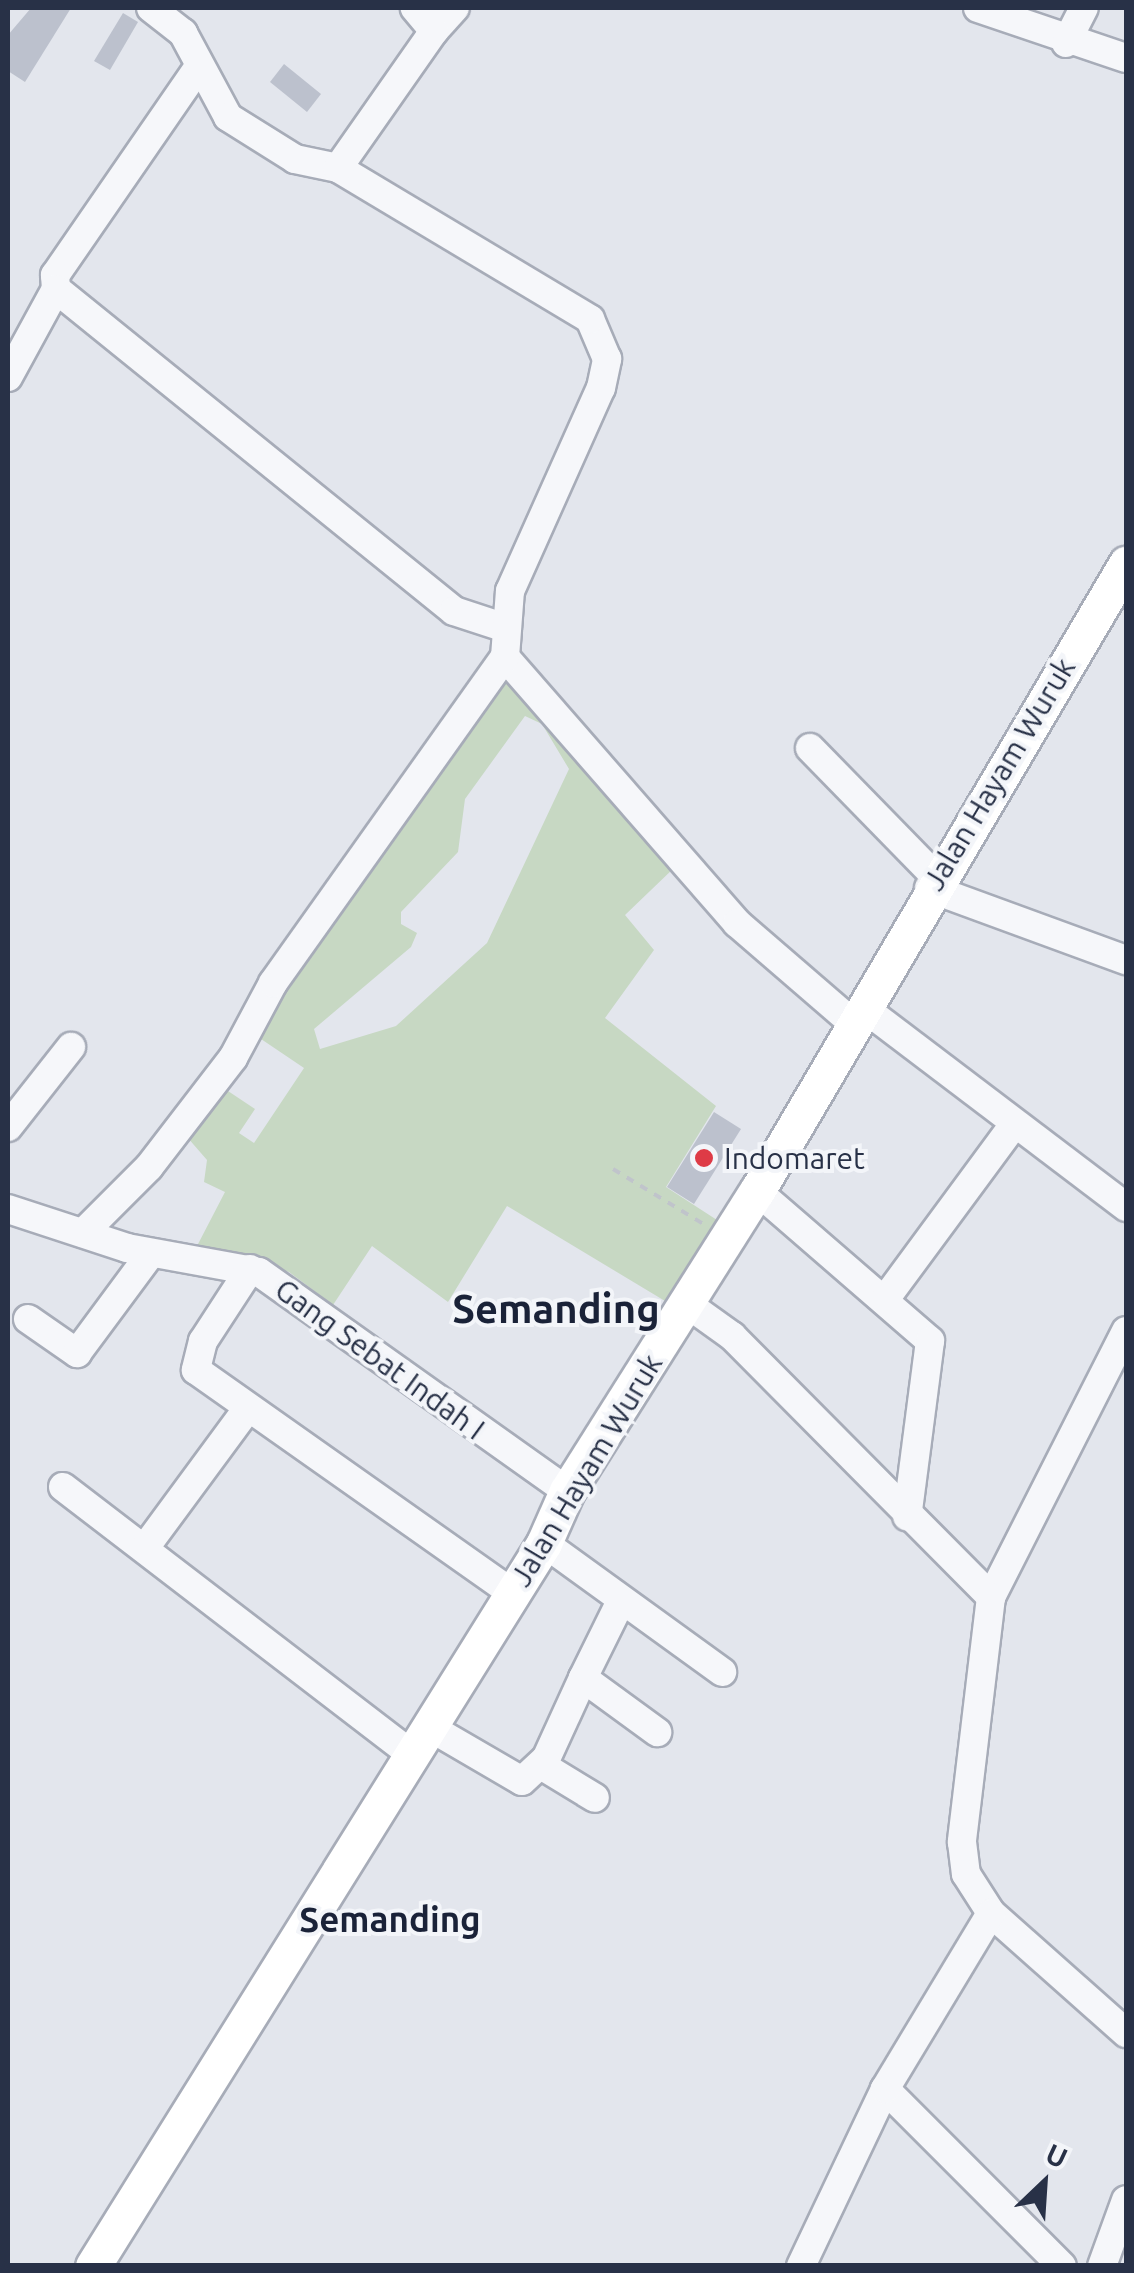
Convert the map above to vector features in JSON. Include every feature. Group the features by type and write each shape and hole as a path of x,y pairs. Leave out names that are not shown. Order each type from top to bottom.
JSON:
{"main road":[{"name":"Jalan Hayam Wuruk","path":"93,2266 544,1544 568,1491 757,1191 932,882 1126,564"}],"street":[{"path":"83,1232 149,1167 232,1058 273,982 505,657 510,592 601,388 601,334 338,168 256,140 228,117 169,16 151,8"},
{"path":"414,8 434,31"},
{"path":"338,168 434,31 455,8"},
{"path":"978,8 1066,42 1126,58"},
{"path":"1066,42 1084,8"},
{"path":"8,377 56,289 55,275 198,68"},
{"path":"56,289 454,612 506,628"},
{"path":"505,657 737,923 859,1016 1014,1123 1126,1207"},
{"path":"810,748 932,882 1126,960"},
{"path":"8,1127 71,1047"},
{"path":"886,1298 1014,1123"},
{"path":"757,1191 920,1326 933,1358 907,1516"},
{"name":"Gang Sebat Indah I","path":"8,1209 152,1253 250,1269 568,1491"},
{"path":"28,1319 78,1353 152,1253"},
{"path":"250,1269 203,1340 196,1370 513,1594"},
{"path":"686,1303 732,1336 990,1597"},
{"path":"1126,1331 990,1597 962,1842 966,1874 991,1913 1126,2033"},
{"path":"146,1545 248,1408"},
{"path":"64,1486 422,1742 510,1781 541,1765 621,1601"},
{"path":"544,1544 722,1672"},
{"path":"583,1678 657,1732"},
{"path":"541,1765 595,1798"},
{"path":"801,2266 885,2090 991,1913"},
{"path":"885,2090 1062,2266"},
{"path":"1102,2266 1126,2200"}],"path":[{"path":"612,1169 726,1238"}],"green space":[{"path":"504,669 675,867 625,915 654,950 605,1018 716,1106 666,1187 717,1220 665,1301 507,1206 448,1302 372,1246 333,1305 289,1272 197,1246 225,1192 204,1182 207,1160 187,1137 216,1083 255,1109 239,1133 254,1143 304,1068 252,1033","holes":["525,716 542,724 569,769 487,943 396,1026 320,1049 314,1029 411,947 417,933 401,924 401,912 458,852 465,799"]}],"building":[{"path":"31,8 71,8 25,82 8,71 8,35"},
{"path":"123,13 138,22 110,70 94,61"},
{"path":"284,64 321,94 307,112 270,82"},
{"name":"Indomaret","path":"714,1112 741,1129 694,1204 667,1187"}],"place":[{"name":"Indomaret","path":"704,1158"}],"district":[{"name":"Semanding","path":"556,1309"},
{"name":"Semanding","path":"390,1919"}]}
